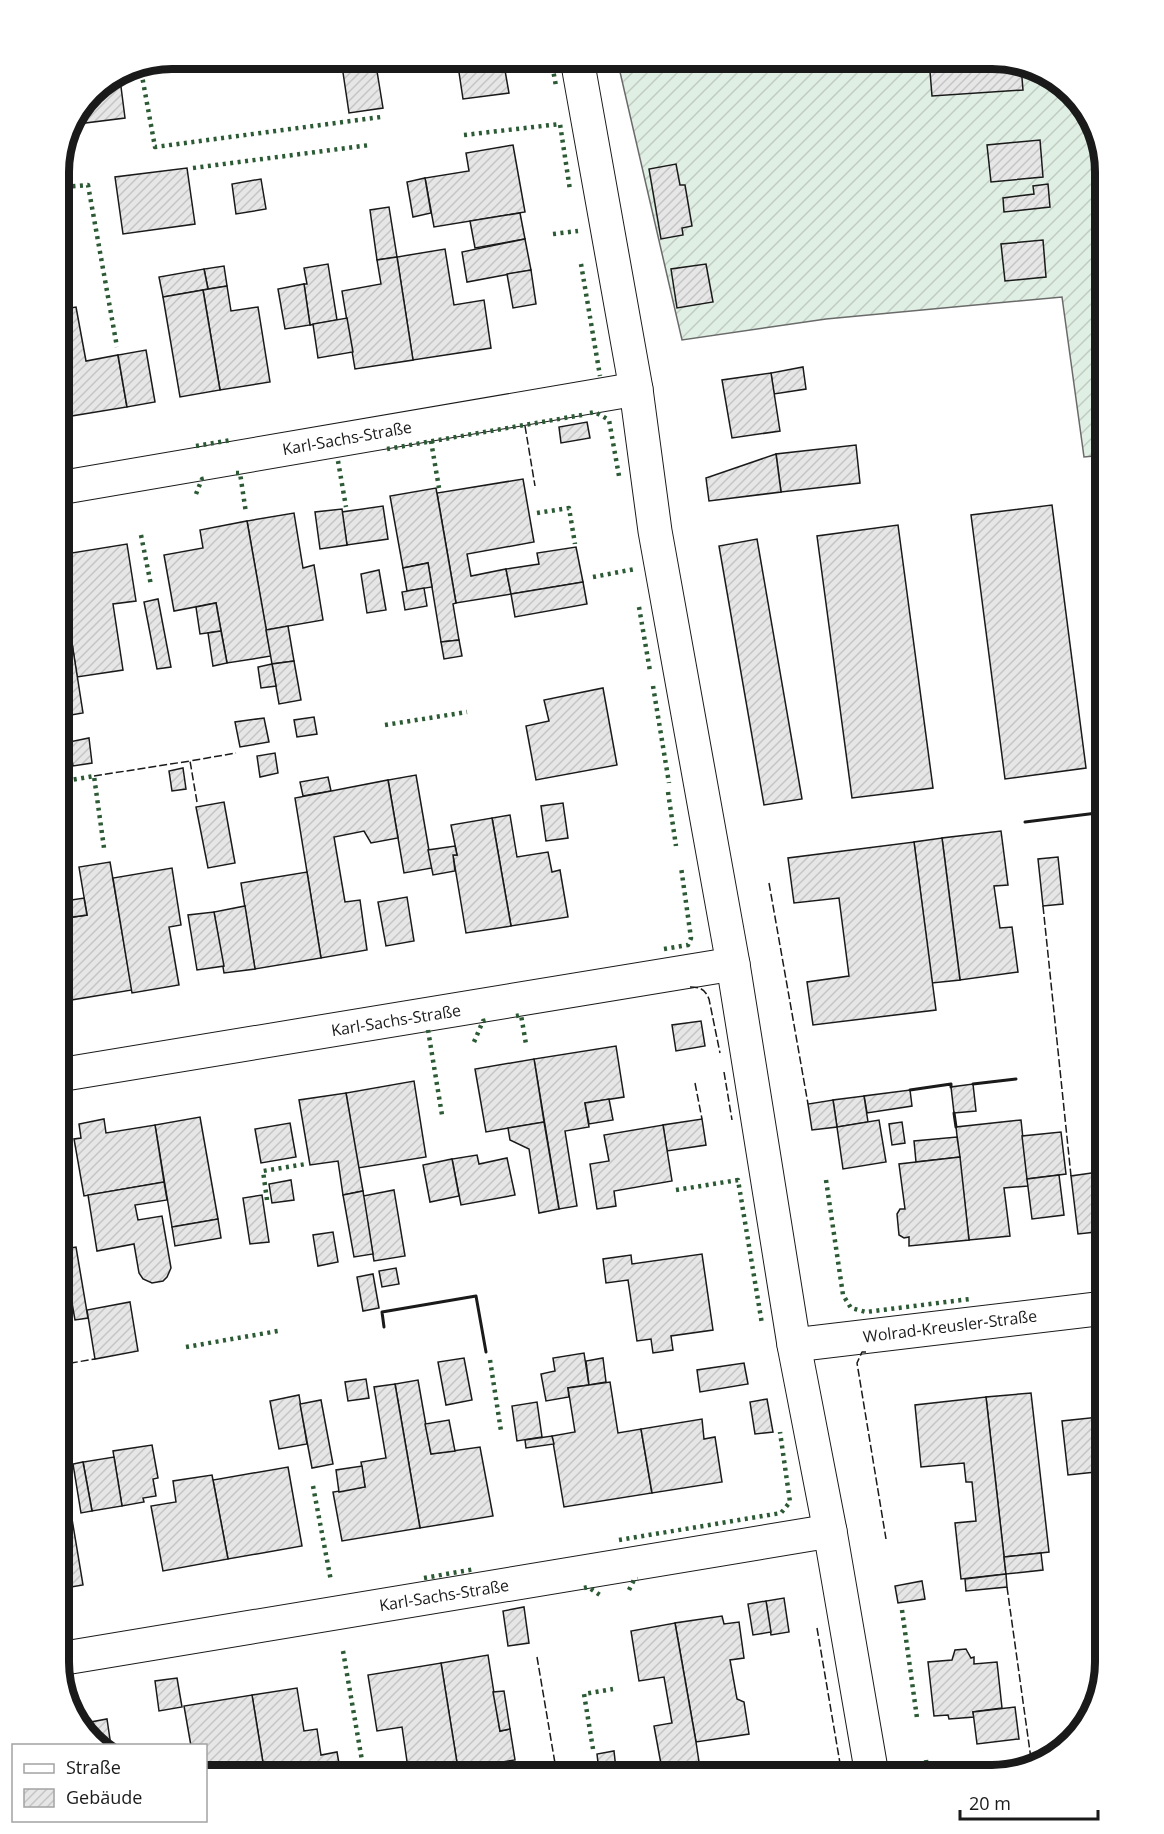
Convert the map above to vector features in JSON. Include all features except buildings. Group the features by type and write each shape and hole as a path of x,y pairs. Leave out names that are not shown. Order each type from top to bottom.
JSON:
{"street":[{"path":"580,69 636,389 655,531 733,964 794,1345 830,1531 870,1765"},
{"name":"Karl-Sachs-Straße","path":"69,486 636,389"},
{"name":"Karl-Sachs-Straße","path":"69,1073 733,964"},
{"name":"Wolrad-Kreusler-Straße","path":"794,1345 1095,1309"},
{"name":"Karl-Sachs-Straße","path":"69,1657 830,1531"}],"green space":[{"path":"619,69 999,69 1025,74 1049,86 1070,104 1078,115 1092,145 1095,172 1095,456 1084,457 1062,297 826,319 682,340"}],"hedge":[{"path":"553,69 556,86"},
{"path":"142,73 155,147 381,117"},
{"path":"464,135 560,124 570,190"},
{"path":"193,168 370,145"},
{"path":"69,187 88,185 117,347"},
{"path":"553,234 578,231"},
{"path":"581,264 600,376"},
{"path":"590,413 595,412 609,420 619,476"},
{"path":"387,449 582,415"},
{"path":"196,446 231,440"},
{"path":"431,441 439,488"},
{"path":"338,461 346,507"},
{"path":"236,473 240,473 246,513"},
{"path":"196,494 202,479 207,478"},
{"path":"537,513 569,508 575,544"},
{"path":"141,535 151,585"},
{"path":"593,577 635,569"},
{"path":"639,607 650,671"},
{"path":"653,686 669,783"},
{"path":"385,725 467,712"},
{"path":"69,780 94,776 104,848"},
{"path":"668,792 676,846"},
{"path":"664,949 688,945 691,938 681,867"},
{"path":"516,1016 521,1015 526,1044"},
{"path":"474,1042 483,1021 487,1020"},
{"path":"428,1030 442,1115"},
{"path":"267,1200 263,1171 306,1164"},
{"path":"676,1190 738,1180 762,1324"},
{"path":"826,1180 843,1295 851,1308 866,1312 970,1299"},
{"path":"186,1347 278,1331"},
{"path":"490,1360 501,1431"},
{"path":"619,1540 781,1513 790,1502 780,1432"},
{"path":"313,1486 331,1581"},
{"path":"424,1578 475,1569"},
{"path":"629,1590 634,1580 638,1579"},
{"path":"584,1588 588,1587 600,1595"},
{"path":"902,1610 917,1718"},
{"path":"343,1651 363,1765"},
{"path":"593,1749 584,1694 613,1689"},
{"path":"926,1760 927,1765"}],"fence":[{"path":"525,426 535,486"},
{"path":"197,802 190,761 236,753"},
{"path":"94,776 190,761"},
{"path":"769,883 808,1104"},
{"path":"1043,906 1071,1176"},
{"path":"690,987 702,989 709,999 720,1053"},
{"path":"724,1072 732,1120"},
{"path":"695,1083 702,1119"},
{"path":"866,1352 862,1352 857,1363 886,1539"},
{"path":"69,1363 95,1359"},
{"path":"1007,1587 1031,1757"},
{"path":"817,1628 840,1765"},
{"path":"537,1657 555,1765"}],"wall":[{"path":"1025,822 1095,813"},
{"path":"973,1084 1016,1079"},
{"path":"910,1090 951,1084 951,1087"},
{"path":"954,1113 956,1127"},
{"path":"384,1327 382,1312 476,1296 486,1352"}]}
